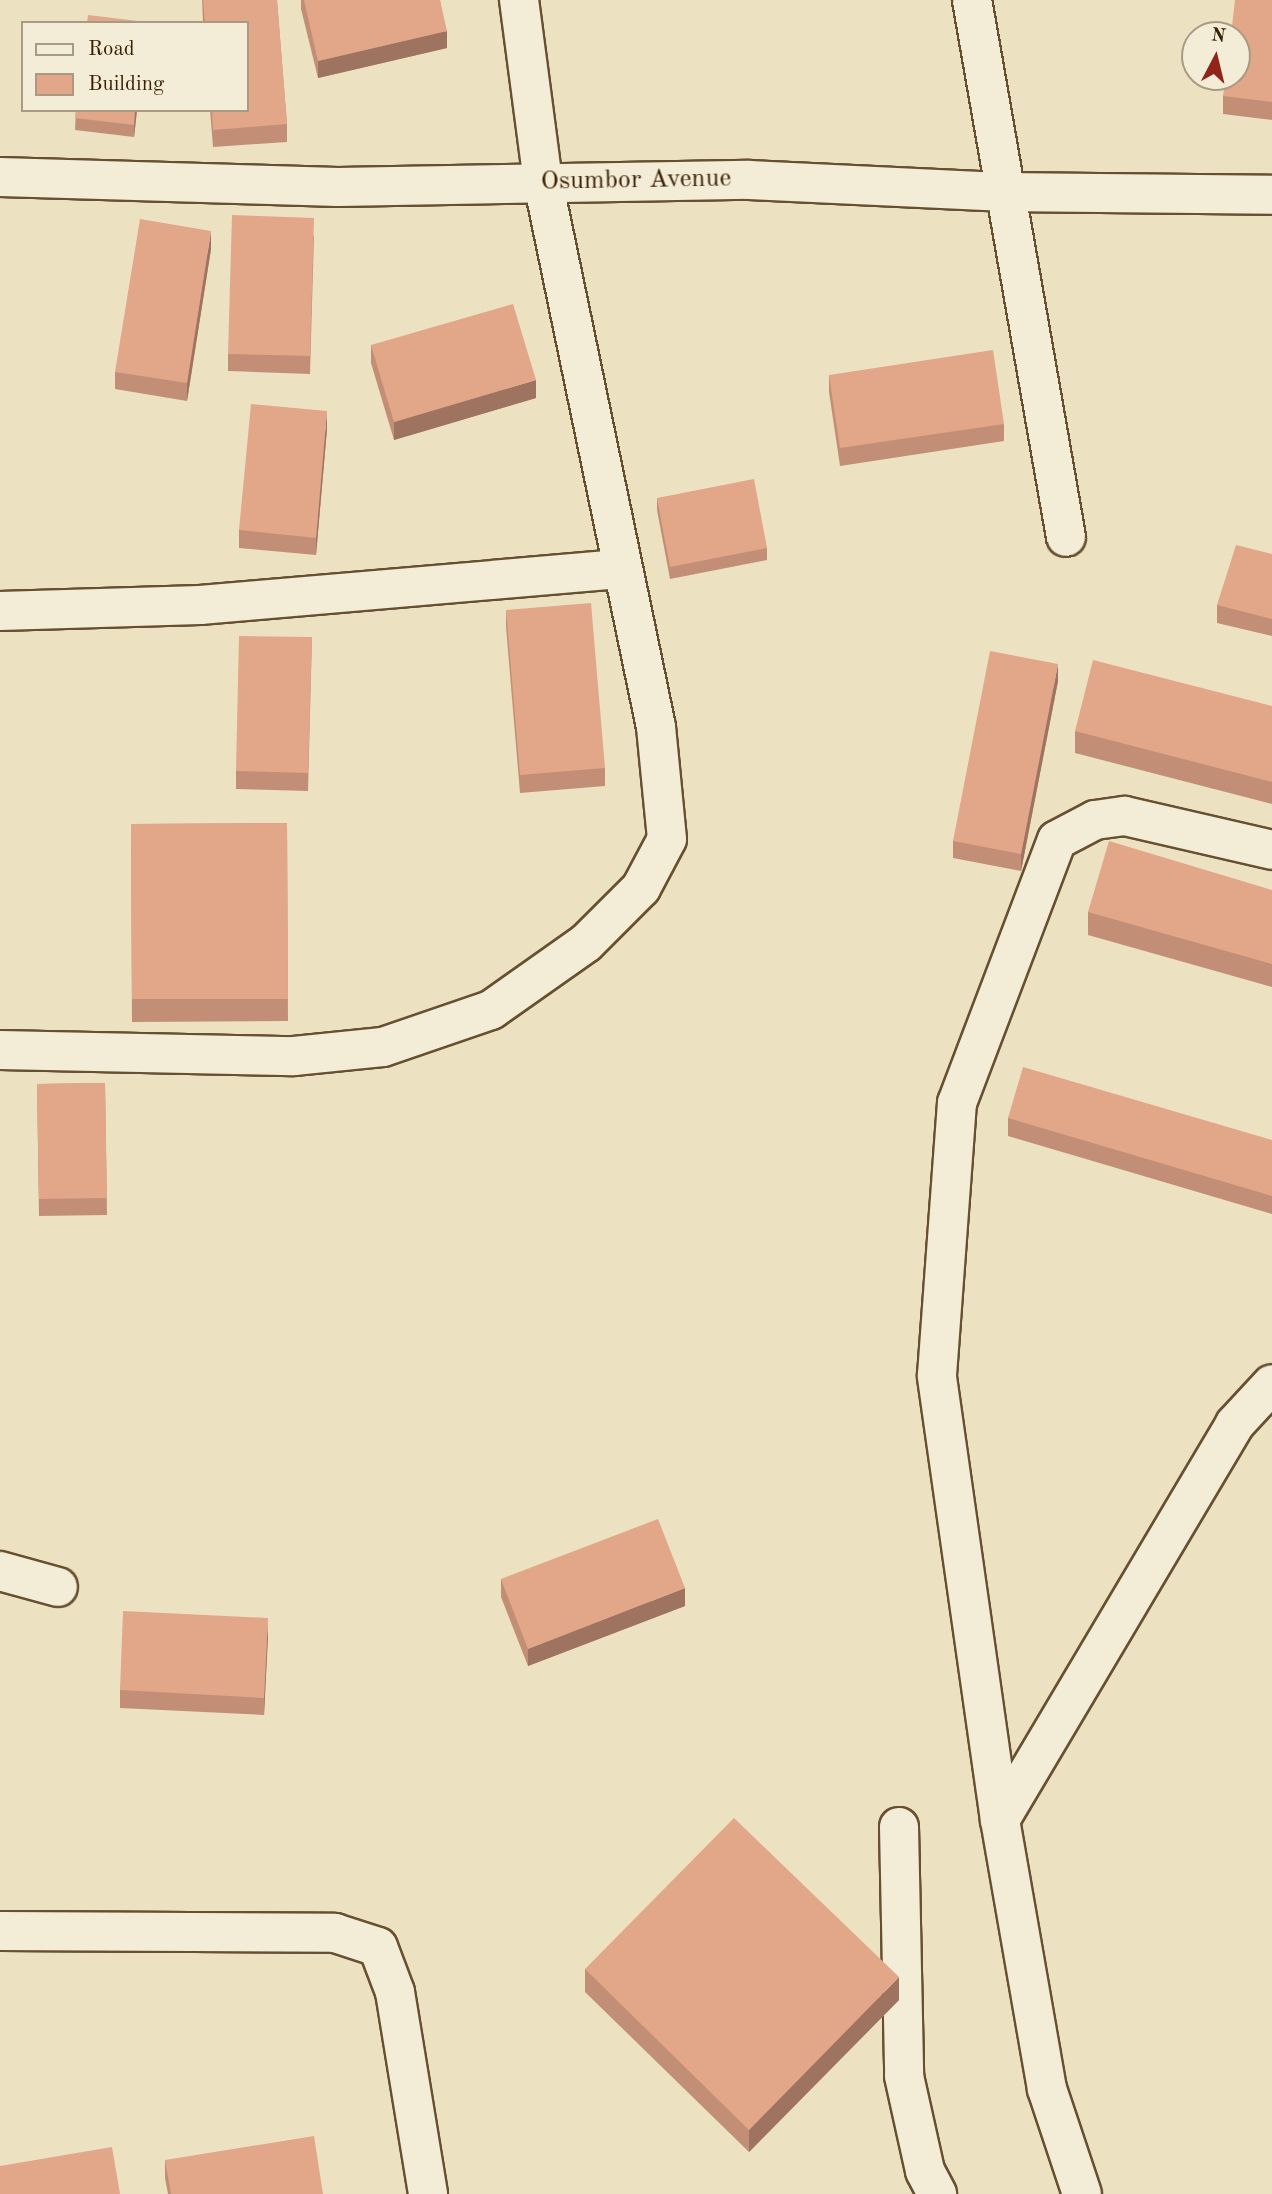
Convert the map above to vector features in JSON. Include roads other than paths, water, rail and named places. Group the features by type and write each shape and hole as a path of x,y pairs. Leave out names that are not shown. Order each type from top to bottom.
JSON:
{"street":[{"path":"0,1051 294,1056 383,1047 491,1010 586,943 640,888 667,839 656,727 619,569 543,182 520,0"},
{"path":"972,0 1001,192 1066,537"},
{"name":"Osumbor Avenue","path":"0,177 338,187 750,180 1001,192 1272,195"},
{"path":"0,611 200,605 619,569"},
{"path":"1082,2194 1048,2089 1000,1820 937,1375 957,1103 1057,840 1095,820 1125,816 1272,850"},
{"path":"1000,1820 1235,1424 1272,1384"},
{"path":"0,1571 58,1587"},
{"path":"899,1827 904,2076 925,2171 937,2194"},
{"path":"0,1931 335,1933 379,1947 395,1992 428,2194"}]}
